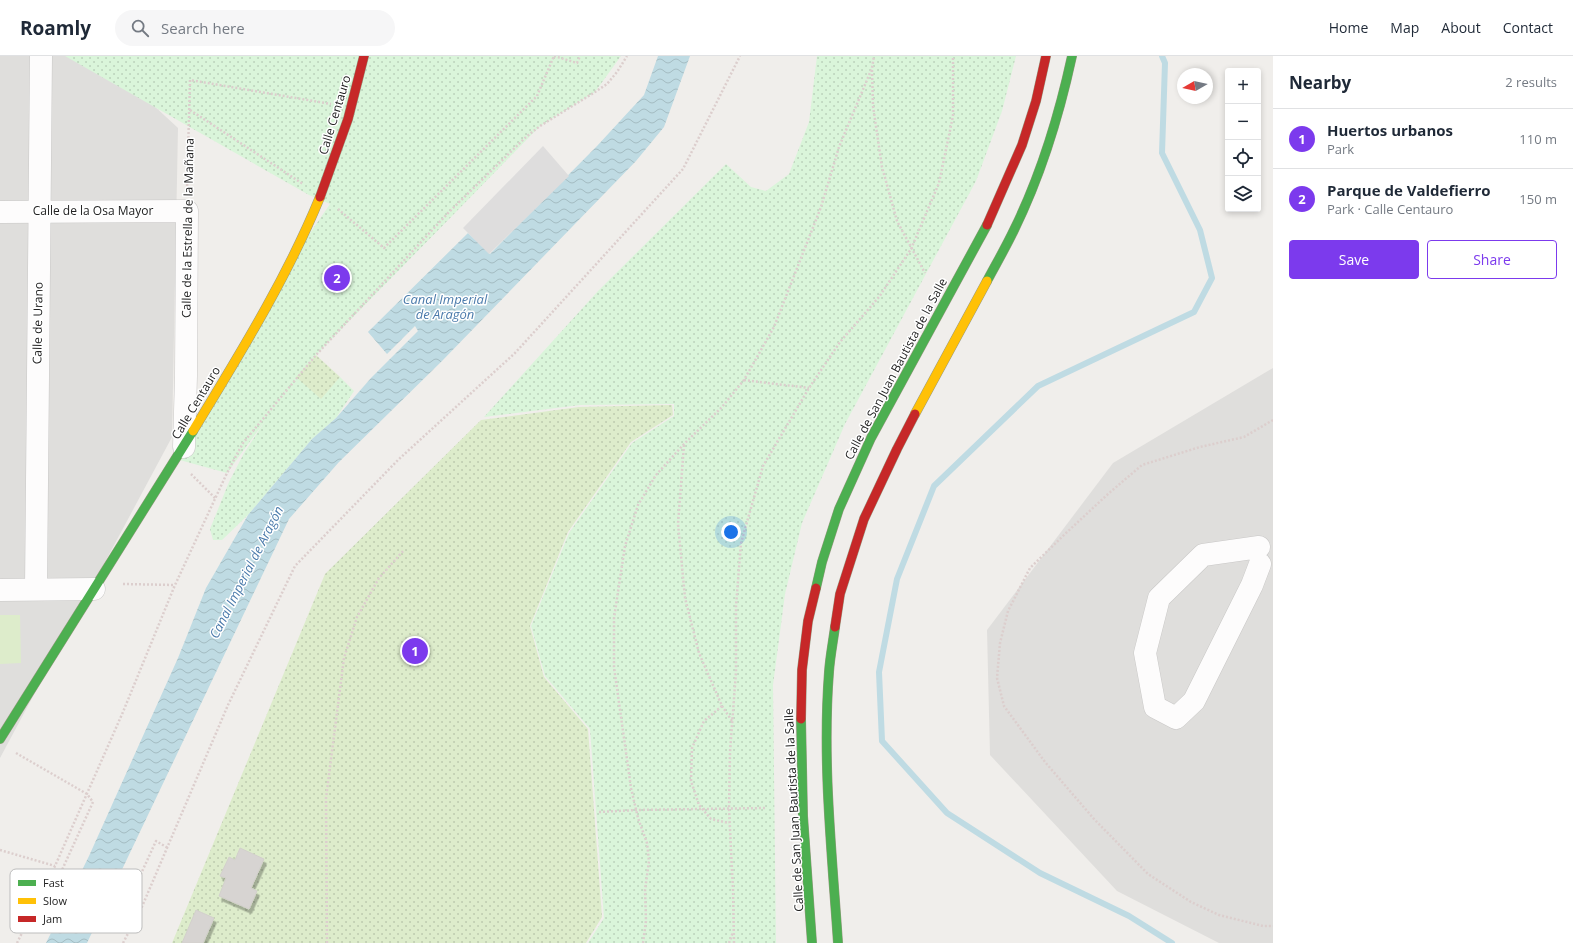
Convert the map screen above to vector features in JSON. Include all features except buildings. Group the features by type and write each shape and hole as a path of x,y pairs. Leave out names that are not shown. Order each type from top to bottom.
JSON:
{"main road":[{"name":"Calle Centauro","path":"0,739 180,453 270,302 295,254 321,196 352,107 364,56"},
{"name":"Calle de San Juan Bautista de la Salle","path":"812,943 800,730 802,677 808,621 822,562 839,509 871,438 989,222 1022,146 1040,86 1046,56"},
{"path":"838,943 828,798 827,736 829,672 840,594 864,519 897,449 1014,230 1035,182 1051,137 1072,56"}],"street":[{"name":"Calle de Urano","path":"36,589 41,56"},
{"name":"Calle de la Osa Mayor","path":"0,212 187,211"},
{"name":"Calle de la Estrella de la Mañana","path":"180,453 186,376 187,211"},
{"name":"Calle de la Estrella de la Mañana","path":"186,376 198,398 208,406"},
{"path":"1203,555 1266,555 1235,621 1194,701 1176,718 1155,707 1145,653 1160,598 1203,555"},
{"path":"0,590 36,589 99,582"}],"path":[{"path":"190,110 321,196 384,248 537,96 554,56 578,63 580,56"},
{"path":"54,869 123,712 176,585 215,498 243,443 316,355 449,212 526,137 540,126 607,84 627,56"},
{"path":"142,907 228,705 294,566 398,460 515,353 683,168 740,56"},
{"path":"874,56 872,68 873,106 882,167 897,221 925,273"},
{"path":"734,943 729,809 736,672 736,606 741,543 763,466 809,388 840,342 879,297 911,249 938,183 953,116 953,56"},
{"path":"644,943 646,921 645,890 649,861 646,843 631,788 614,667 614,618 626,546 638,505 656,475 684,444 722,408 744,380 774,327 821,207 839,147 872,68"},
{"name":"Calle de la Estrella de la Mañana","path":"187,211 190,80 352,107"},
{"path":"744,380 809,388"},
{"path":"1273,420 1244,437 1200,447 1142,465 1065,534 1030,568 1008,611 1000,643 997,678 1004,706 1044,762 1094,819 1148,874 1191,902 1219,915 1264,926 1273,926"},
{"path":"684,444 678,524 685,598 699,653 722,706 733,722"},
{"path":"180,453 215,498"},
{"path":"327,943 326,798 344,658 357,617 379,578 404,550"},
{"path":"99,582 118,584 176,585"},
{"path":"722,706 704,720 692,748 691,781 699,805 711,819 730,823"},
{"path":"13,752 87,794 93,802 62,869"},
{"path":"598,812 702,808 766,808"},
{"path":"142,872 156,842 168,848"},
{"path":"0,850 55,866"},
{"path":"729,943 733,932"},
{"path":"17,943 22,933"},
{"path":"123,943 128,933"}],"shaded area":[{"path":"0,56 100,56 178,128 172,437 0,758"},
{"path":"1273,368 1273,943 1219,943 1117,891 990,755 987,630 1113,463"}],"green space":[{"path":"65,56 621,56 595,92 540,126 316,355 297,377 321,398 340,377 354,391 336,418 312,439 248,515 222,540 213,540 210,529 229,482 244,453 265,421 227,473 176,459 295,255 330,204 309,195"},
{"path":"817,56 1016,56 1002,111 976,181 845,424 802,523 785,594 773,685 776,943 588,943 604,918 590,729 545,676 531,626 569,533 632,443 674,416 674,404 580,405 484,417 598,291 726,164 751,187 766,191 789,174 809,122"},
{"path":"316,355 340,377 321,399 296,377"},
{"path":"672,405 673,415 631,442 568,532 530,626 544,677 588,729 602,917 586,943 172,943 325,574 481,420 579,407"},
{"path":"0,615 20,615 21,663 0,664"}],"water":[{"name":"Canal Imperial de Aragón","path":"658,56 690,56 664,127 636,161 442,361 339,462 289,519 122,869 83,869 178,658 206,588 248,515 312,439 336,418 371,378 418,331 415,326 387,354 368,332 468,233 490,254 597,146 644,95"},
{"name":"Canal Imperial de Aragón","path":"51,933 92,933 87,943 46,943"}],"pier":[{"path":"543,146 569,176 489,254 463,228"}],"waterway":[{"path":"1162,56 1165,63 1162,153 1200,230 1212,278 1194,312 1038,386 934,486 897,579 879,672 882,741 947,813 1040,873 1129,916 1172,943"}],"traffic: fast":[{"path":"987,281 1024,209 1041,167 1055,123 1072,56"},
{"path":"816,588 822,562 839,509 871,438 987,225"},
{"path":"0,739 193,431"},
{"path":"835,627 829,672 827,706 827,774 838,943"},
{"path":"801,719 803,816 812,943"}],"traffic: slow":[{"path":"193,431 261,317 307,228 320,197"},
{"path":"915,414 987,281"}],"traffic: jam":[{"path":"320,197 348,119 364,56"},
{"path":"987,225 1022,145 1036,101 1046,56"},
{"path":"835,627 840,594 864,519 915,414"},
{"path":"801,719 802,670 808,621 816,588"}],"place":[{"name":"Parque de Valdefierro","path":"337,278"},
{"name":"Huertos urbanos","path":"415,651"}]}
